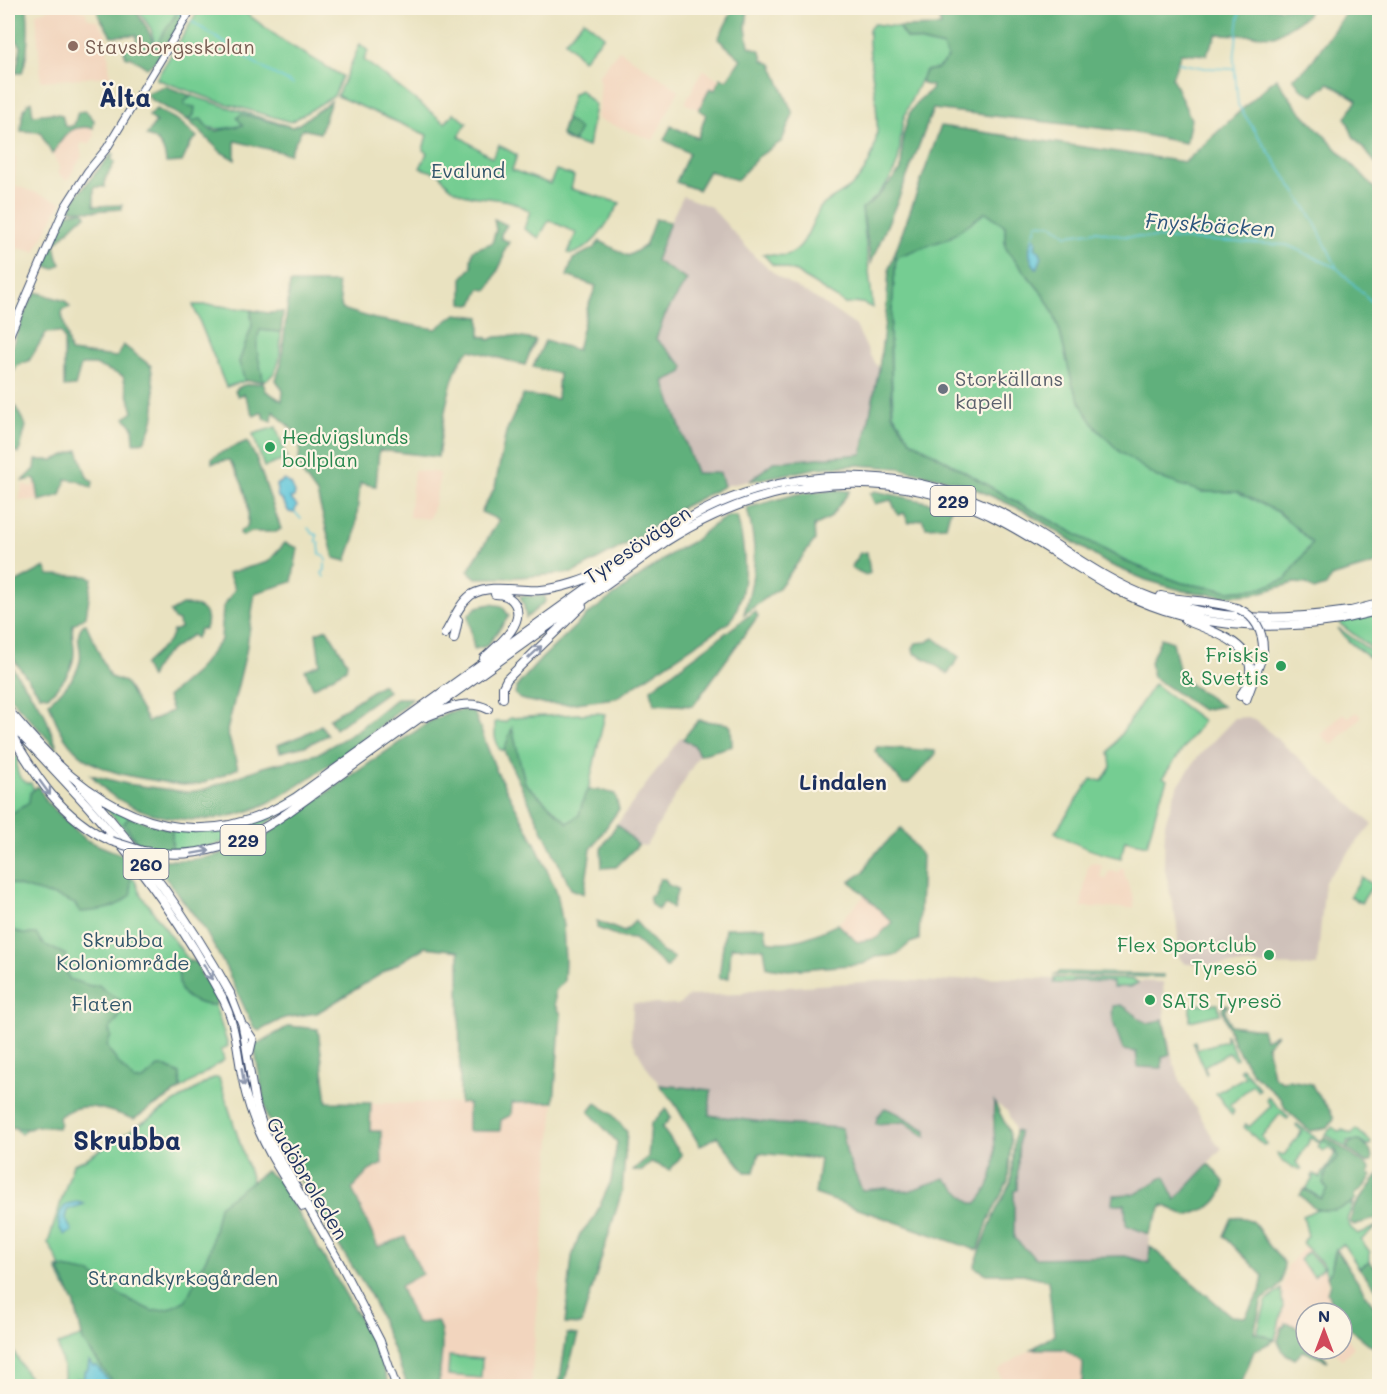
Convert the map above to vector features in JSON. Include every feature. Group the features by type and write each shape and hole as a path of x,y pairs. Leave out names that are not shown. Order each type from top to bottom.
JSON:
{"highway":[{"name":"Tyresövägen","path":"8,710 70,775 120,809 154,823 189,829 234,825 259,817 295,798 619,565 688,519 734,497 767,487 839,476 868,477 926,485 989,506 1023,524 1126,587 1203,613 1227,617 1281,619 1349,611"},
{"name":"Tyresövägen","path":"8,729 38,779 62,809 90,830 111,841 143,851 166,854 190,854 224,847 245,839 276,821 679,533 706,518 760,497 802,488 840,484 868,484 924,492 950,499 985,513 1021,532 1122,594 1165,611 1206,621 1244,626 1281,626 1340,620"},
{"path":"445,634 462,604 479,591 549,589 587,579 619,565"},
{"path":"1126,587 1180,601 1221,604 1239,609 1252,618 1259,627 1263,654 1243,698 1250,675 1244,654 1231,642 1165,611"},
{"path":"503,698 503,687 507,679 600,589"},
{"path":"454,639 460,616 476,598 497,594 510,599 516,605 518,618 514,627 468,674"},
{"path":"412,723 462,705 476,705 488,709"},
{"name":"Gudöbroleden","path":"8,721 93,812 145,876 226,995"},
{"name":"Gudöbroleden","path":"70,775 120,832 161,884 200,942 226,995"}],"main road":[{"path":"8,339 61,215 88,171 107,148 192,8"},
{"name":"Tyresövägen","path":"1349,611 1380,603"},
{"name":"Tyresövägen","path":"1340,620 1380,611"},
{"name":"Gudöbroleden","path":"226,995 237,1008 249,1039 249,1064 255,1101 265,1132 339,1262 380,1340 396,1386"},
{"name":"Gudöbroleden","path":"226,995 246,1094 264,1145 339,1262"},
{"path":"232,1020 240,1036 249,1039"}],"shaded area":[{"name":"Stavsborgsskolan","path":"55,8 86,12 87,18 97,21 105,32 107,40 110,76 41,81 36,13"},
{"path":"619,50 679,90 653,140 597,119 600,94 599,75"},
{"path":"703,69 720,80 715,90 710,88 699,110 685,103"},
{"path":"82,126 93,128 94,137 89,144 82,143 80,146 82,156 67,181 58,173 60,168 52,154 70,130"},
{"path":"8,156 16,157 14,185 61,202 35,252 8,246"},
{"path":"683,196 711,207 756,258 780,278 820,301 856,326 879,369 862,454 773,462 750,481 724,486 720,473 696,473 664,380 682,373 656,339 665,315 687,280 656,261 670,222"},
{"path":"414,470 440,473 435,502 429,519 409,517"},
{"path":"36,480 61,495 39,501 19,500 23,484 32,487"},
{"path":"1356,712 1361,717 1332,745 1321,735 1343,713 1349,718"},
{"path":"1248,717 1256,720 1372,824 1325,881 1317,966 1186,964 1179,958 1177,925 1164,865 1165,823 1177,787 1197,758 1235,718"},
{"path":"681,737 694,745 699,755 646,846 638,845 617,824"},
{"path":"1092,862 1102,865 1101,878 1107,879 1109,871 1119,872 1119,868 1124,868 1134,900 1134,908 1081,907 1088,865"},
{"path":"865,895 893,922 877,938 857,942 838,924"},
{"path":"979,977 1163,982 1165,1021 1173,1061 1182,1085 1216,1143 1222,1148 1175,1200 1165,1176 1136,1194 1120,1194 1125,1204 1126,1225 1148,1234 1149,1263 1125,1256 1035,1258 1014,1238 1014,1127 1007,1111 995,1103 992,1124 996,1145 996,1163 986,1189 977,1204 971,1203 945,1178 909,1191 886,1188 862,1190 847,1156 842,1128 778,1124 708,1115 711,1091 660,1085 647,1068 631,1039 633,1003 678,1005 689,996 738,994 758,989 894,980 939,982"},
{"path":"554,1102 531,1386 439,1386 437,1321 416,1324 400,1286 422,1274 405,1237 378,1247 352,1189 369,1171 371,1103 468,1103 500,1131 501,1120 512,1103"},
{"path":"1305,1247 1323,1264 1327,1276 1329,1301 1294,1301 1294,1326 1282,1327 1279,1340 1258,1333 1266,1302 1281,1289 1286,1277 1287,1266"},
{"path":"1032,1349 1064,1349 1083,1363 1082,1382 1077,1386 1003,1386 998,1370"}],"green space":[{"path":"8,8 27,8 28,41 22,73 16,73 21,46 8,30"},
{"path":"98,8 134,8 155,46 180,8 190,8 156,61 147,68 131,57 126,58 123,46 137,45 136,35 111,36 98,14"},
{"path":"137,8 180,8 155,47 151,29"},
{"path":"200,8 239,8 285,42 342,76 334,96 291,122 217,101 156,79"},
{"path":"734,8 748,8 746,28 749,46 761,51 763,60 772,64 793,114 782,141 758,157 737,180 709,171 698,190 676,182 689,153 664,140 671,126 698,138 706,114 699,110 710,88 715,90 721,78 727,80 741,59 718,39"},
{"path":"936,8 1311,8 1305,17 1275,36 1217,34 1206,55 1181,53 1172,78 1191,119 1186,143 1125,131 933,109 871,263 862,209 875,199 901,170 903,136 910,112 918,101 931,90 932,86 923,84 921,81 925,71 937,69 948,58 943,47 906,38 898,27 941,26"},
{"path":"1349,8 1379,8 1379,167 1353,136 1346,118 1357,100 1329,83 1314,95 1302,90 1293,78 1308,67"},
{"path":"584,20 604,36 583,60 565,41"},
{"path":"874,24 898,27 906,38 943,47 948,58 937,69 925,71 904,118 899,156 894,171 880,192 862,209 873,308 862,303 845,304 796,272 772,264 763,254 784,256 796,250 807,236 820,208 853,185 869,163 875,145 877,126 869,49 869,29"},
{"name":"Evalund","path":"360,44 368,51 364,60 445,123 454,113 467,123 459,136 492,158 499,145 517,155 512,170 550,184 556,170 574,176 571,189 620,203 600,234 587,247 571,254 568,253 576,233 549,220 539,238 524,229 530,211 509,201 461,193 446,183 440,174 420,168 427,153 423,150 427,135 337,96"},
{"path":"1276,78 1296,106 1379,193 1379,563 1331,577 1326,586 1314,590 1307,584 1294,583 1254,594 1222,596 1184,591 1146,580 1106,563 1027,512 962,483 899,468 858,465 818,468 750,481 773,462 862,454 879,369 889,269 941,126 1185,162","holes":["986,212 1005,226 1005,246 1043,294 1053,312 1073,386 1084,410 1097,429 1120,452 1157,477 1202,492 1237,492 1278,512 1312,543 1286,579 1262,588 1229,591 1182,583 1129,563 1011,499 910,440 892,413 890,333 896,257 949,238"]},
{"path":"165,86 192,96 185,101 184,105 195,107 194,115 188,120 150,99 147,93"},
{"path":"580,90 595,105 588,147 566,140 561,135 573,94"},
{"path":"192,96 292,127 239,120 243,125 219,129 209,127 188,120 194,115 183,105"},
{"path":"31,101 33,115 52,113 62,115 65,126 68,127 74,125 78,112 86,111 94,120 93,128 72,130 52,154 40,132 21,131 24,111"},
{"path":"331,101 320,133 302,129 289,154 235,141 235,160 221,152 189,121 201,119 209,129 217,131 243,125 237,118 241,114 292,127"},
{"path":"156,109 179,121 197,137 191,143 182,162 166,163 161,145 146,136 156,122 149,116"},
{"path":"566,119 580,129 573,142 561,135"},
{"path":"112,153 114,154 111,159 115,162 105,179 105,187 94,187 94,206 122,205 122,209 90,211 70,209 79,193"},
{"path":"81,211 86,216 55,244 61,264 54,269 44,265 68,213"},
{"path":"986,212 1005,226 1005,246 1043,294 1053,312 1073,386 1097,429 1202,492 1237,491 1278,512 1312,543 1286,579 1262,588 1229,591 1182,583 1129,563 1011,499 910,440 893,413 890,333 896,257 949,238"},
{"path":"494,219 507,225 501,234 501,238 509,242 504,251 503,260 488,290 480,289 473,304 462,303 462,278 472,267 473,250 492,243 496,230"},
{"path":"655,219 670,222 656,261 687,280 665,315 656,339 684,366 682,373 664,381 696,473 720,473 724,486 677,510 632,541 573,573 476,578 468,571 499,520 481,512 495,487 506,432 523,395 557,399 559,374 533,367 545,341 577,350 587,309 596,286 567,276 573,259 594,248 600,241 628,256 645,246"},
{"path":"290,283 337,283 342,309 375,319 436,329 456,314 480,317 480,336 489,340 510,336 535,340 525,365 470,350 463,358 452,383 444,415 438,457 379,450 376,486 360,483 355,536 346,561 334,558 317,494 301,472 299,459 301,438 273,411 272,422 265,419 262,412 254,416 244,394 238,396 235,391 244,385 263,383 266,391 282,401 283,391 276,380 281,364"},
{"path":"36,292 65,301 70,307 63,310 62,314 70,352 117,357 123,345 151,366 155,405 152,423 144,442 134,443 133,427 125,418 133,412 123,376 95,365 81,365 75,386 64,387 64,339 60,332 46,333 29,361 18,365 8,380 8,357 28,305"},
{"path":"193,305 251,310 252,326 239,362 245,381 226,387"},
{"path":"251,310 268,313 283,312 281,332 260,330 257,349 263,381 245,381 239,362 252,326"},
{"path":"259,330 281,332 277,367 269,378 263,381 255,343"},
{"path":"11,406 15,406 26,426 19,453 8,449 8,419"},
{"name":"Hedvigslunds bollplan","path":"276,427 287,459 264,467 253,434"},
{"path":"247,441 257,460 281,529 276,532 251,532 242,536 241,530 247,527 248,509 242,483 229,460 212,463 212,458 216,455"},
{"path":"78,450 87,477 93,482 92,488 78,481 66,479 61,495 39,501 36,480 23,481 35,469 36,460 54,460"},
{"path":"850,491 830,518 814,526 815,540 778,589 744,614 754,561 753,536 747,508 797,494"},
{"path":"875,491 951,507 946,526 926,527 922,519 909,523 904,513 898,515 891,500 875,504 870,494"},
{"path":"728,516 737,516 744,556 744,582 731,621 616,698 568,704 542,704 520,699 515,694 518,685 541,659 587,615 675,551 692,542"},
{"path":"285,543 298,548 292,582 255,593 246,652 227,731 238,768 199,784 176,784 100,767 75,750 56,722 49,702 68,684 78,667 81,656 78,638 83,625 86,624 110,677 125,682 148,722 172,711 167,697 197,671 221,640 223,607 235,589 228,573 268,562"},
{"path":"867,552 870,573 866,575 851,568 860,553"},
{"path":"45,567 49,575 92,578 86,616 73,625 74,657 70,670 48,696 40,695 8,652 8,599 15,583"},
{"path":"520,596 545,596 545,602 526,618"},
{"path":"491,604 502,606 509,616 487,646 474,649 468,616 477,607"},
{"path":"182,605 198,607 205,613 205,629 200,629 196,638 192,635 167,654 157,664 150,678 144,665 169,641 173,631 180,628 179,621 174,619 170,612"},
{"path":"755,611 758,616 693,706 654,704 651,689"},
{"path":"1379,614 1379,654 1339,623 1357,617"},
{"path":"1338,628 1379,657 1379,666 1352,644"},
{"path":"327,629 347,662 346,669 313,688 305,670 320,664 316,633"},
{"path":"934,638 959,657 948,674 914,653 913,648 916,643 927,642"},
{"path":"1161,638 1173,642 1181,678 1222,706 1202,710 1153,677 1150,662"},
{"path":"8,662 44,712 58,750 8,695"},
{"path":"472,674 473,676 261,827 218,844 172,851 172,830 220,829 266,817"},
{"path":"382,684 388,691 335,729 329,719"},
{"path":"1154,684 1203,721 1163,777 1167,780 1147,845 1125,840 1121,858 1086,848 1055,832 1091,779 1102,781 1111,767 1109,752"},
{"path":"397,698 412,698 380,727 335,761 296,787 249,811 208,819 188,820 167,817 128,805 110,794 91,775 127,784 187,792 203,790 263,767 317,754 354,733"},
{"path":"463,710 474,712 496,770 535,843 557,893 563,925 564,981 555,991 555,1005 561,1014 554,1102 512,1103 511,1115 501,1120 500,1131 468,1131 468,1103 460,1103 459,951 425,947 317,1013 284,1018 259,1031 254,1028 226,968 203,927 155,864 153,858 179,860 205,858 254,843 429,722 449,712"},
{"path":"605,714 588,791 579,816 568,823 525,783 512,729 504,751 499,749 495,737 495,722 505,722 510,718"},
{"path":"698,720 728,724 731,727 732,746 699,755 694,745 683,739"},
{"path":"321,725 328,735 305,746 280,752 278,745"},
{"path":"512,728 525,783 568,823 579,815 588,790 615,794 619,809 591,849 584,894 571,889 504,751"},
{"path":"877,747 935,751 935,755 909,783 903,784 875,751"},
{"name":"Flaten","path":"8,755 18,757 19,775 27,783 31,783 34,789 30,793 39,808 115,861 135,881 141,895 192,965 215,1006 228,1046 221,1050 224,1060 154,1107 97,1100 40,1114 21,1134 8,1120"},
{"path":"38,786 47,802 86,840 125,856 130,869 131,895 125,900 107,909 80,912 75,904 61,898 8,883 8,816 29,802 30,793"},
{"path":"95,796 133,819 129,818 140,847"},
{"path":"129,817 172,830 172,851 140,847 124,823"},
{"path":"617,824 638,845 616,867 602,868 601,849"},
{"path":"901,828 922,856 919,940 910,943 896,955 876,957 863,964 788,970 767,967 764,948 731,947 729,978 719,978 725,928 765,927 767,941 786,942 812,936 838,924 857,942 877,938 892,922 850,881 864,872 871,858"},
{"path":"1362,877 1373,885 1361,903 1350,896"},
{"path":"660,879 665,879 668,885 678,889 672,908 664,902 658,910 651,904 649,896 653,894"},
{"path":"597,921 624,932 635,921 662,952 674,958 667,968 634,939 623,938 597,928"},
{"path":"8,927 22,934 36,934 43,944 66,955 64,965 69,979 91,986 99,985 127,1007 109,1030 111,1036 107,1045 115,1059 135,1081 143,1080 158,1067 167,1067 180,1074 181,1089 134,1119 86,1107 68,1111 59,1117 58,1128 8,1127"},
{"path":"190,961 196,962 203,978 212,984 218,997 216,1005 196,1002 183,994 178,970"},
{"path":"1060,972 1164,975 1164,977 1053,975"},
{"path":"1054,978 1133,979 1138,983 1131,987 1113,987 1113,982 1054,983"},
{"path":"1194,1004 1218,1004 1220,1014 1190,1021 1190,1007"},
{"path":"1225,1004 1228,1005 1225,1011 1230,1025 1262,1029 1265,1039 1277,1034 1267,1045 1273,1076 1282,1081 1312,1084 1334,1119 1327,1128 1310,1131 1285,1108 1281,1099 1252,1073 1234,1044 1222,1009"},
{"path":"1121,1005 1145,1022 1156,1022 1163,1019 1170,1054 1162,1057 1162,1068 1138,1067 1136,1052 1123,1050 1112,1012 1113,1006"},
{"path":"289,1026 318,1029 327,1102 371,1103 370,1131 381,1131 382,1164 369,1171 352,1189 378,1247 405,1237 422,1274 400,1286 416,1324 437,1321 440,1328 442,1345 439,1386 408,1386 371,1296 315,1208 267,1117 254,1046"},
{"path":"1226,1034 1237,1058 1234,1059 1230,1052 1204,1066 1206,1074 1193,1042 1195,1041 1197,1049 1226,1041"},
{"path":"1242,1068 1260,1089 1258,1091 1252,1085 1230,1105 1234,1111 1232,1115 1216,1093 1245,1077 1240,1069"},
{"name":"Strandkyrkogården","path":"213,1078 219,1078 255,1190 372,1386 48,1386 57,1384 64,1378 58,1345 86,1335 74,1298 64,1286 57,1268 61,1267 48,1243 73,1164 84,1160"},
{"path":"660,1085 711,1090 709,1115 778,1124 842,1128 847,1156 862,1190 886,1188 909,1191 945,1178 971,1203 977,1203 986,1191 994,1167 994,1102 1009,1131 1011,1142 1008,1181 988,1221 979,1249 976,1250 815,1194 820,1159 759,1153 754,1172 745,1172 717,1136 700,1146 675,1104"},
{"path":"1268,1097 1289,1117 1287,1119 1280,1114 1261,1137 1267,1144 1263,1145 1244,1127 1246,1124 1249,1127 1271,1106 1266,1100"},
{"path":"596,1103 612,1114 627,1132 622,1191 581,1325 565,1324 572,1257 580,1234 594,1218 611,1181 617,1142 589,1112"},
{"path":"885,1108 926,1130 926,1137 905,1122 876,1124 877,1117"},
{"path":"666,1109 671,1117 662,1128 682,1155 670,1170 651,1162 642,1171 633,1170 648,1157 651,1124"},
{"path":"1297,1124 1320,1141 1311,1138 1296,1163 1301,1170 1287,1164 1277,1153 1284,1155 1302,1131 1296,1126"},
{"path":"1332,1127 1352,1134 1356,1129 1371,1142 1370,1145 1347,1141 1346,1148 1326,1134"},
{"path":"1015,1131 1019,1132 1017,1190 1014,1191 1014,1238 1035,1258 1125,1256 1149,1263 1150,1246 1231,1316 1245,1317 1260,1292 1263,1276 1224,1236 1232,1218 1246,1219 1254,1224 1284,1263 1282,1282 1276,1290 1262,1300 1254,1332 1275,1340 1254,1351 1242,1381 1232,1386 1077,1386 1082,1382 1083,1363 1064,1349 1032,1349 1054,1335 1048,1280 1023,1274 987,1274 974,1267 994,1215 1011,1182"},
{"path":"1325,1136 1370,1168 1369,1174 1372,1176 1355,1195 1356,1199 1331,1210 1315,1208 1300,1195 1304,1189 1321,1199 1327,1189 1323,1183 1327,1170 1338,1157 1335,1149 1322,1140"},
{"path":"1322,1140 1335,1149 1338,1157 1327,1170 1323,1183 1327,1189 1322,1199 1306,1189 1313,1174 1320,1178 1336,1153 1329,1148 1324,1151 1318,1147"},
{"path":"1359,1141 1370,1151 1372,1160 1367,1163 1347,1149 1350,1142"},
{"path":"1209,1164 1225,1183 1216,1202 1206,1209 1187,1216 1163,1205 1148,1234 1126,1225 1125,1204 1112,1204 1113,1195 1136,1194 1165,1176 1175,1200"},
{"path":"266,1171 280,1182 372,1340 390,1386 115,1386 83,1341 75,1305 59,1269 90,1273 120,1295 152,1311 169,1309 186,1300 210,1250 219,1206"},
{"path":"1379,1174 1379,1218 1354,1225 1350,1222 1354,1207"},
{"path":"1353,1203 1347,1220 1351,1228 1358,1234 1378,1226 1361,1240 1370,1252 1370,1262 1359,1268 1343,1244 1335,1251 1331,1271 1327,1276 1323,1264 1302,1243 1308,1236 1303,1216 1317,1209 1334,1210"},
{"path":"1336,1249 1379,1314 1378,1351 1354,1332 1354,1301 1330,1301 1327,1293 1330,1283 1327,1276 1331,1271"},
{"path":"1308,1252 1323,1267 1314,1276 1299,1260"},
{"path":"1370,1262 1379,1272 1379,1292 1359,1268"},
{"path":"1281,1289 1283,1307 1275,1340 1257,1333 1266,1302"},
{"path":"1285,1323 1294,1326 1294,1358 1284,1353 1278,1341 1282,1327"},
{"path":"8,1328 12,1333 12,1349 29,1378 42,1386 8,1386"},
{"path":"567,1334 578,1335 563,1386 559,1386"},
{"path":"449,1356 482,1359 481,1378 448,1375"}],"water":[{"path":"1034,237 1035,249 1039,250 1042,257 1037,269 1030,254 1030,246"},
{"path":"284,480 291,484 295,493 294,497 290,498 297,506 294,513 289,512 278,497 276,485"},
{"path":"77,1202 84,1204 67,1210 65,1218 72,1231 65,1235 60,1228 59,1215 67,1204"},
{"path":"89,1361 93,1366 97,1366 112,1386 83,1386 76,1378 81,1380 84,1377"}],"waterway":[{"path":"171,8 183,16"},
{"path":"1240,8 1234,61 1238,105 1313,219 1336,266"},
{"path":"191,21 266,70 293,84"},
{"path":"1179,63 1205,68 1234,69"},
{"name":"Fnyskbäcken","path":"1032,239 1037,223 1054,225 1067,235 1097,231 1121,236 1287,245 1337,268 1380,310"},
{"path":"295,512 301,519"},
{"path":"308,528 317,535 316,541 319,543 320,554 325,557 326,561"},
{"path":"324,577 322,573 325,570 325,564"}],"place":[{"name":"Stavsborgsskolan","path":"73,46"},
{"name":"Storkällans kapell","path":"943,389"},
{"name":"Hedvigslunds bollplan","path":"270,447"},
{"name":"Friskis & Svettis","path":"1281,666"},
{"name":"Flex Sportclub Tyresö","path":"1269,955"},
{"name":"SATS Tyresö","path":"1150,1000"}],"district":[{"name":"Älta","path":"125,97"},
{"name":"Lindalen","path":"843,781"},
{"name":"Skrubba","path":"127,1140"}],"park label":[{"name":"Skrubba Koloniområde","path":"123,950"}]}
